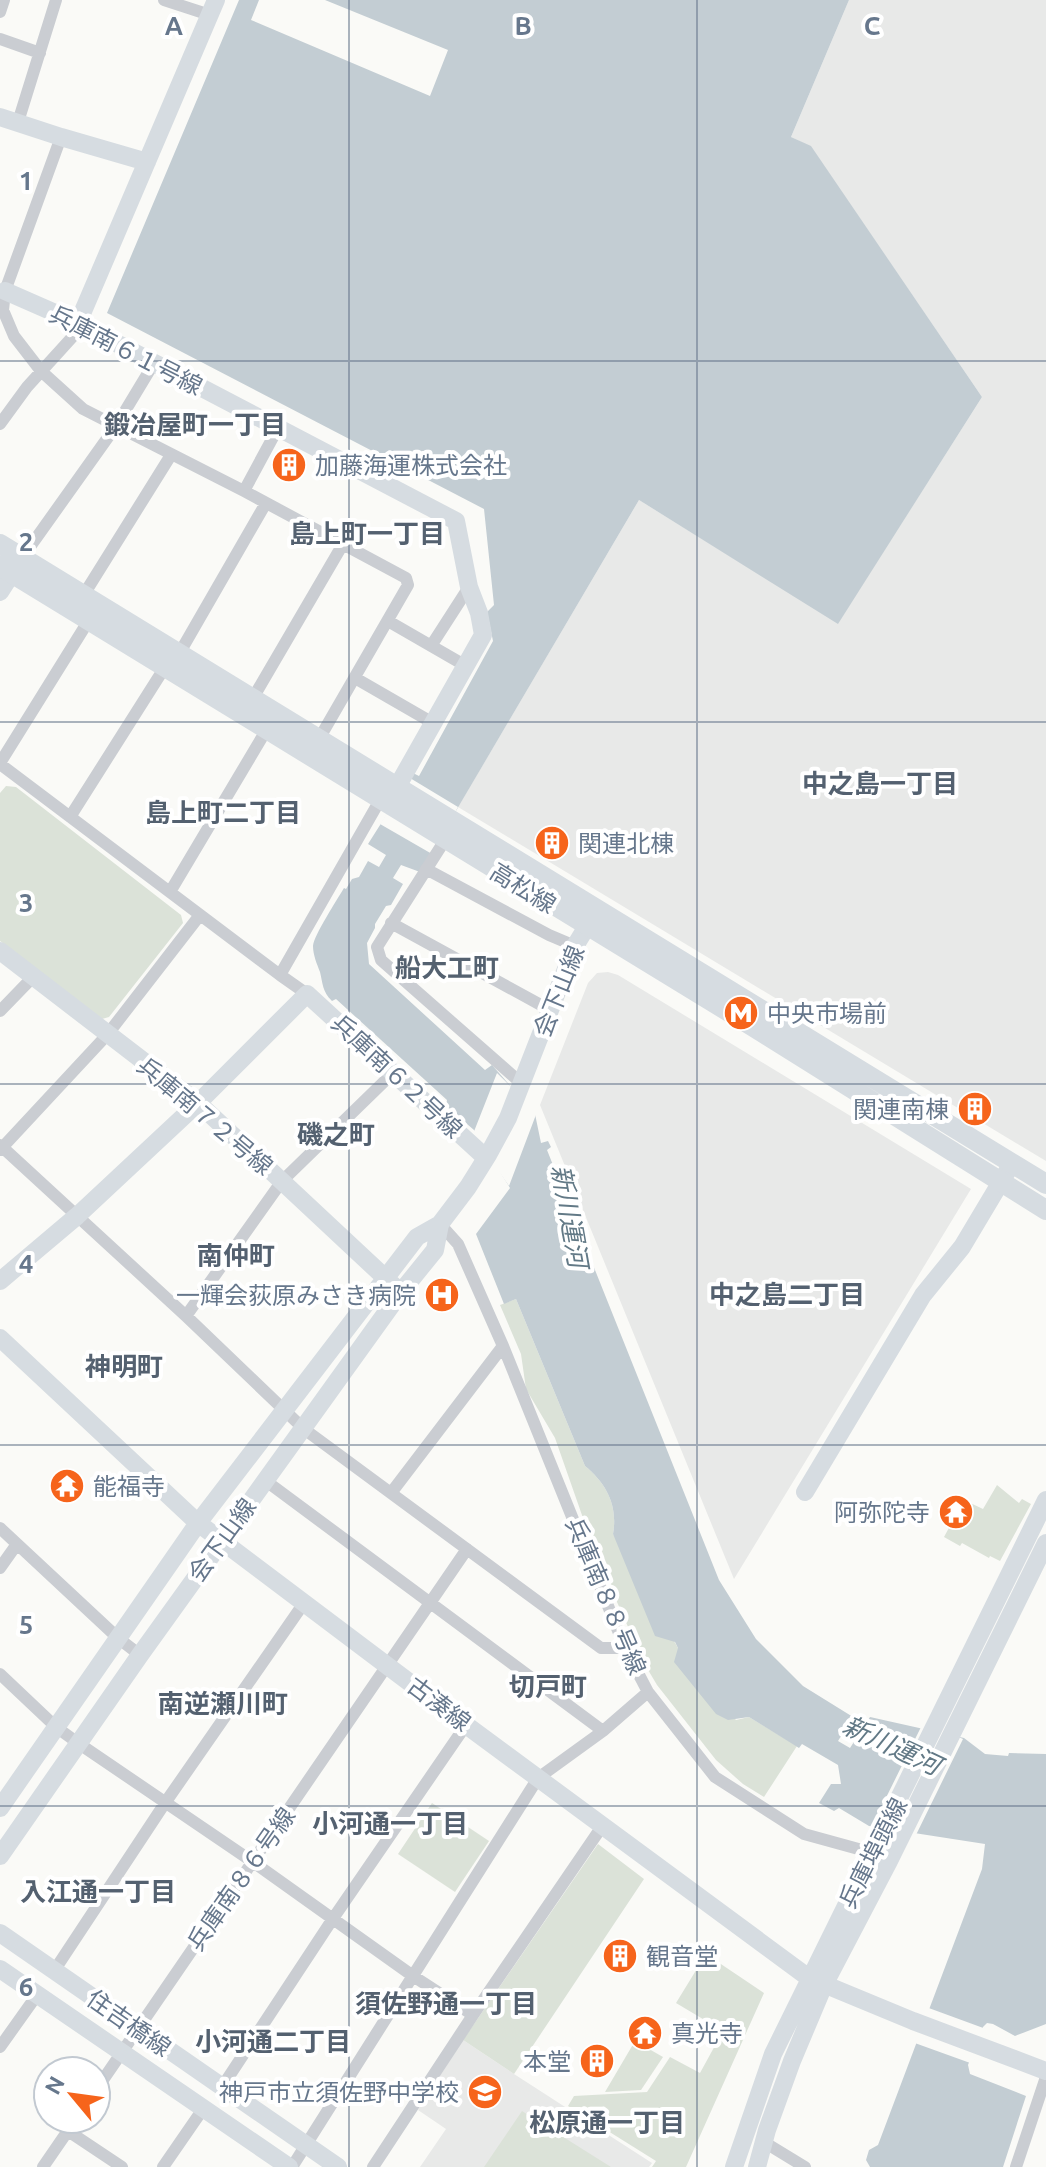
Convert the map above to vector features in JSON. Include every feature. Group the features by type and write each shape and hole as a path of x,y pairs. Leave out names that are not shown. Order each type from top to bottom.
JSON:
{"main road":[{"name":"高松線","path":"0,544 11,566 89,620 253,698 319,739 446,832 1046,1184"},
{"name":"高松線","path":"11,566 83,596 267,729 393,796"},
{"name":"高松線","path":"592,918 752,1026 1046,1210"}],"street":[{"path":"0,12 4,0"},
{"path":"56,0 40,53 9,119 147,162"},
{"path":"0,424 27,387 76,333 213,7 164,0"},
{"path":"0,39 40,53"},
{"path":"61,137 2,291 3,310 14,336 41,371 83,409 406,578 408,585 319,739"},
{"name":"兵庫南６１号線","path":"2,291 78,323 456,521 469,587 483,635 393,796"},
{"path":"0,592 11,566 116,426 154,363"},
{"path":"244,491 278,428"},
{"path":"83,596 171,455"},
{"path":"70,817 172,660 266,503"},
{"path":"253,698 343,544"},
{"path":"431,646 469,587"},
{"path":"0,782 3,766 89,620"},
{"path":"388,621 466,666"},
{"path":"355,678 433,723"},
{"path":"170,892 267,729"},
{"name":"兵庫南６２号線","path":"3,766 280,975 487,1157"},
{"path":"280,975 393,796"},
{"path":"446,832 377,947 381,960 520,1088"},
{"path":"426,869 575,946"},
{"path":"200,915 107,1035 1,1148 186,1316 304,1429 601,1648 625,1648"},
{"name":"会下山線","path":"0,1808 198,1523 283,1409 417,1237 440,1224 468,1187 508,1118 575,946 592,918"},
{"path":"391,923 550,1010"},
{"name":"兵庫南７２号線","path":"0,951 198,1103 401,1292"},
{"path":"0,1011 33,977"},
{"path":"0,1281 77,1216 198,1103 304,996"},
{"path":"186,1316 282,1181 393,1073"},
{"path":"805,1492 923,1295 962,1247 1012,1164"},
{"name":"会下山線","path":"0,1856 221,1541 401,1292 435,1250 440,1224"},
{"name":"兵庫南８８号線","path":"440,1224 458,1244 503,1346 625,1648 648,1692 715,1777 804,1834 885,1849"},
{"name":"古湊線","path":"0,1338 198,1523 466,1725 817,1982 1046,2071"},
{"path":"391,1493 503,1346"},
{"path":"266,1481 603,1731"},
{"name":"兵庫埠頭線","path":"734,2167 773,2054 817,1982 885,1849 944,1730 1045,1506"},
{"path":"0,1528 140,1655"},
{"name":"兵庫埠頭線","path":"944,1730 1046,1543"},
{"path":"0,1568 17,1544"},
{"name":"兵庫南８６号線","path":"112,2066 467,1549"},
{"path":"54,1971 165,1803 304,1603"},
{"path":"0,1674 56,1727 78,1743 473,2015"},
{"path":"290,2167 538,1778 603,1731 648,1692"},
{"path":"222,2087 466,1725"},
{"path":"373,2167 603,1825"},
{"name":"住吉橋線","path":"0,1933 338,2167"},
{"name":"住吉橋線","path":"0,1969 290,2167"},
{"name":"兵庫埠頭線","path":"757,2167 817,1982"},
{"path":"0,2047 37,1995"},
{"path":"1016,2167 1046,2077"},
{"path":"163,2167 203,2109"},
{"path":"748,2124 805,2167"},
{"path":"43,2167 65,2135"},
{"path":"74,2135 122,2167"}],"shaded area":[{"path":"849,0 1046,0 1046,1161 458,807 639,500 838,623 982,397 811,147 791,137"},
{"path":"6,786 16,787 181,915 183,923 109,1017 102,1019 0,941 0,793"},
{"path":"597,973 618,975 971,1189 734,1579 540,1105 588,983"},
{"path":"516,1299 585,1466 609,1496 614,1514 613,1534 678,1648 736,1720 749,1717 797,1746 764,1797 743,1784 716,1760 657,1685 644,1663 583,1518 555,1438 526,1389 521,1354 500,1305"},
{"path":"997,1485 1019,1503 1022,1499 1031,1504 1000,1561 944,1537 964,1500 983,1509"},
{"path":"432,1803 489,1841 455,1892 398,1854"},
{"path":"598,1844 644,1879 514,2074 463,2040"},
{"path":"706,1954 764,1993 686,2167 652,2167 656,2161 568,2106 574,2096 647,2092 670,2057 700,2073 723,2031 676,2003"},
{"name":"神戸市立須佐野中学校","path":"463,2040 652,2163 649,2167 420,2167 446,2129 418,2110"},
{"path":"635,2041 663,2057 641,2090 605,2092"},
{"path":"522,2111 611,2167 484,2167"}],"water":[{"name":"新川運河","path":"239,0 259,0 251,20 430,96 448,50 325,0 849,0 791,137 811,146 982,397 838,624 639,500 420,872 401,865 393,878 403,884 375,924 367,943 369,964 485,1070 492,1065 535,1114 541,1143 548,1141 551,1147 547,1150 719,1580 756,1639 803,1686 853,1717 838,1741 850,1748 870,1717 964,1738 985,1754 1046,1754 1046,2024 1015,2036 987,2023 968,2065 970,2074 1026,2096 1003,2167 870,2167 866,2160 869,2150 878,2145 982,1869 985,1844 869,1826 839,1808 834,1811 819,1803 831,1784 841,1784 838,1765 802,1744 799,1748 749,1717 728,1720 716,1714 674,1662 678,1648 675,1642 655,1636 613,1534 614,1514 609,1496 585,1466 516,1299 504,1304 476,1234 510,1188 474,1130 446,1106 447,1100 336,999 332,1001 323,987 313,949 317,934 344,888 352,879 359,877 368,861 379,867 386,855 368,844 413,773 419,776 493,641 487,612 494,605 484,509 107,313"}],"pier":[{"path":"410,778 458,807 432,854 380,824"},
{"path":"497,1073 537,1112 509,1186 473,1134"},
{"path":"922,1725 963,1739 915,1837 870,1830"},
{"path":"926,2007 986,2029 973,2064 912,2042"}],"place":[{"name":"加藤海運株式会社","path":"289,465"},
{"name":"関連北棟","path":"552,843"},
{"name":"中央市場前","path":"741,1013"},
{"name":"関連南棟","path":"975,1109"},
{"name":"一輝会荻原みさき病院","path":"442,1295"},
{"name":"能福寺","path":"67,1486"},
{"name":"阿弥陀寺","path":"956,1512"},
{"name":"観音堂","path":"620,1956"},
{"name":"真光寺","path":"645,2033"},
{"name":"本堂","path":"597,2061"},
{"name":"神戸市立須佐野中学校","path":"485,2092"}],"district":[{"name":"鍛冶屋町一丁目","path":"195,424"},
{"name":"島上町一丁目","path":"367,533"},
{"name":"中之島一丁目","path":"880,783"},
{"name":"島上町二丁目","path":"223,812"},
{"name":"船大工町","path":"447,967"},
{"name":"磯之町","path":"336,1134"},
{"name":"南仲町","path":"236,1255"},
{"name":"中之島二丁目","path":"787,1294"},
{"name":"神明町","path":"124,1366"},
{"name":"切戸町","path":"548,1686"},
{"name":"南逆瀬川町","path":"223,1703"},
{"name":"小河通一丁目","path":"390,1823"},
{"name":"入江通一丁目","path":"98,1891"},
{"name":"須佐野通一丁目","path":"446,2003"},
{"name":"小河通二丁目","path":"273,2041"},
{"name":"松原通一丁目","path":"607,2122"}]}
